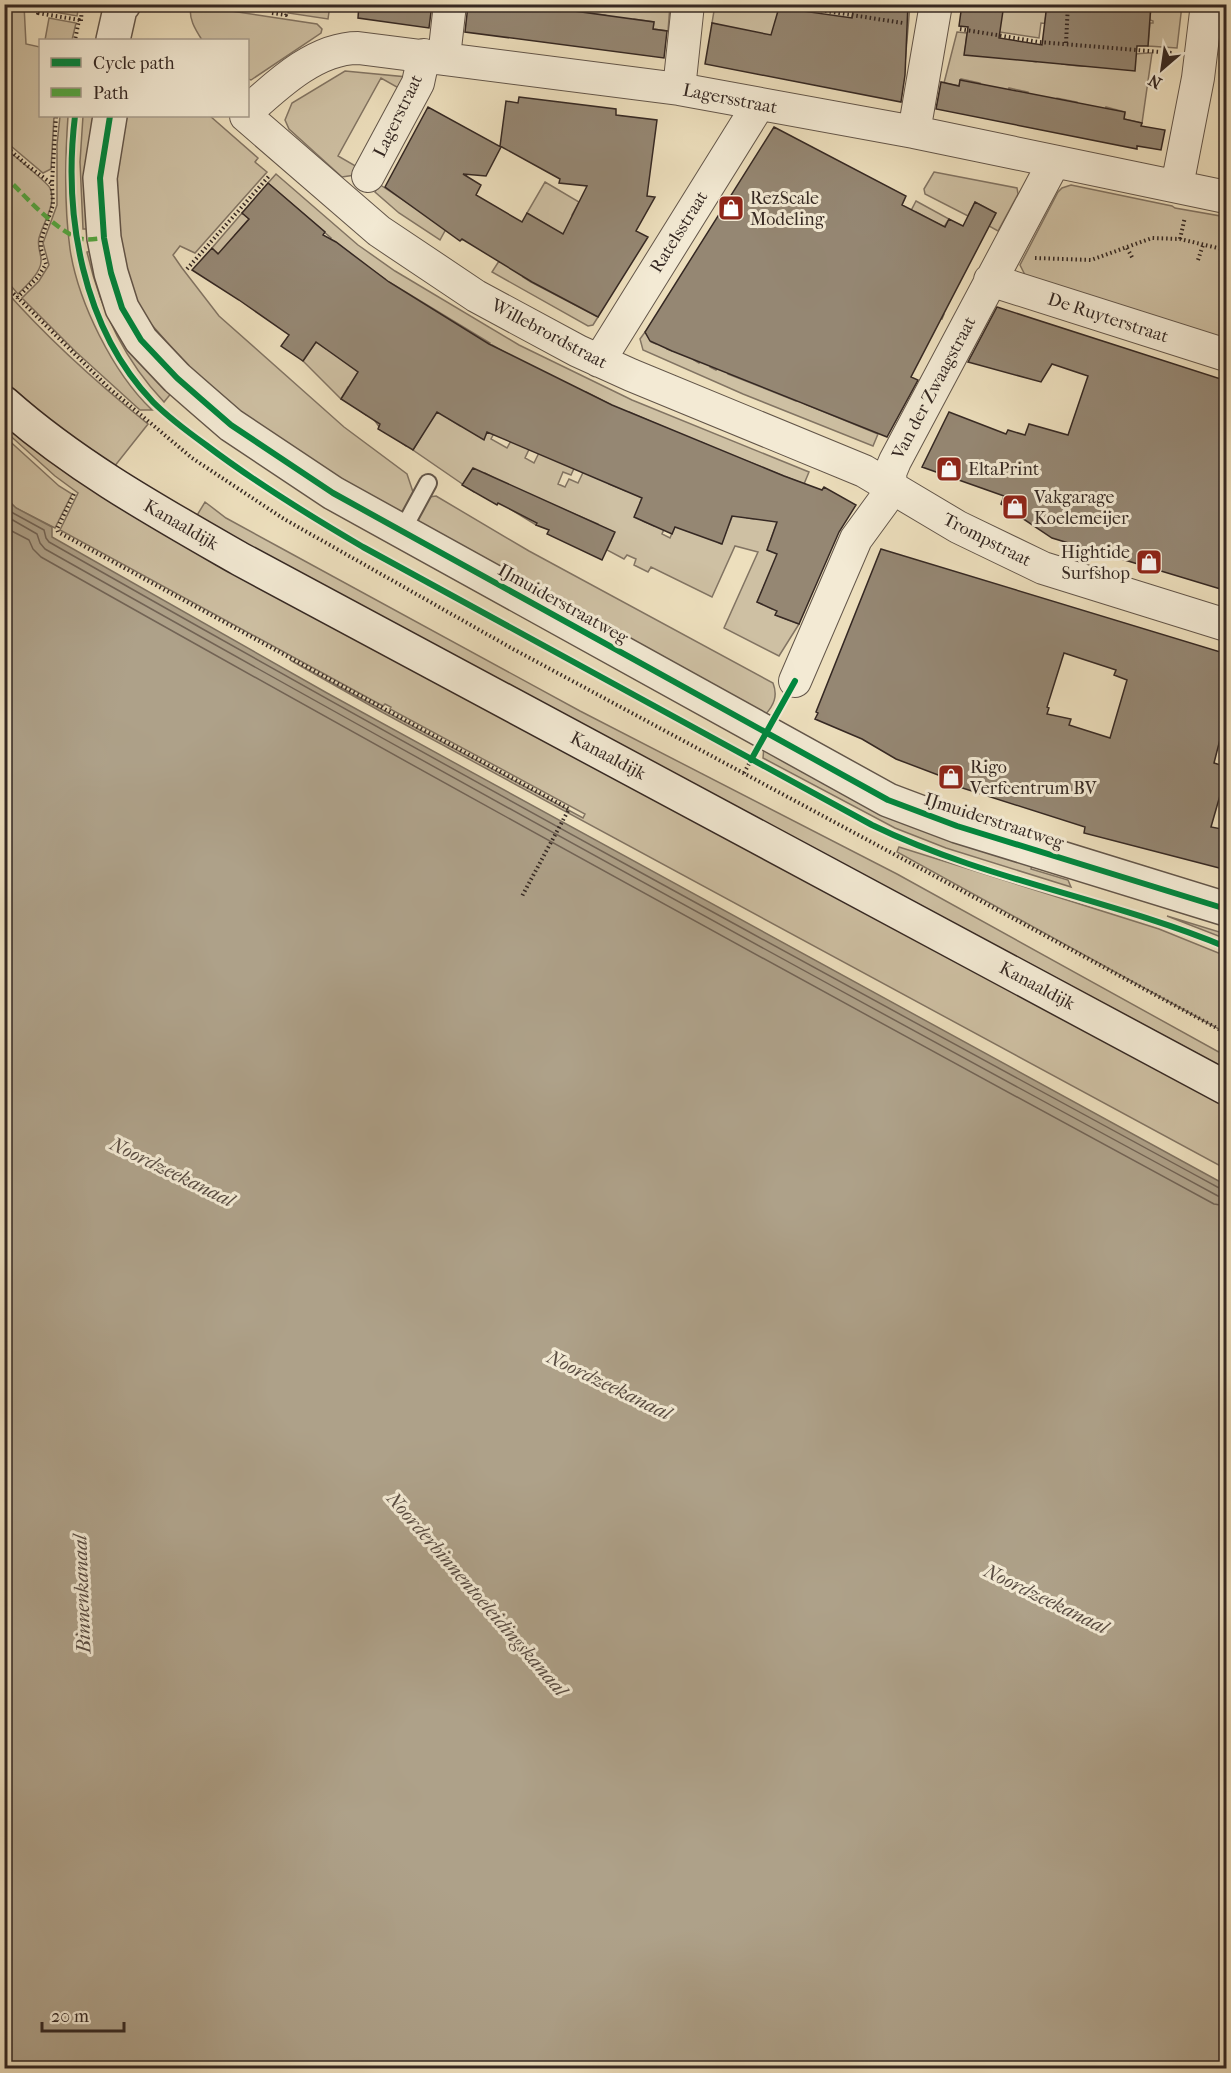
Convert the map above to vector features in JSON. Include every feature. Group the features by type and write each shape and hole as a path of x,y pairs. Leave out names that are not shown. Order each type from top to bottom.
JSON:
{"street":[{"path":"102,32 124,4"},
{"path":"133,4 139,13 136,39"},
{"name":"Lagerstraat","path":"368,176 434,56 450,4"},
{"path":"679,89 688,4"},
{"path":"1177,186 1200,58 1207,4"},
{"path":"914,132 934,19"},
{"name":"Lagersstraat","path":"249,110 289,77 326,54 337,50 358,48 679,89 914,132 1227,197"},
{"name":"Ratelsstraat","path":"599,361 759,104"},
{"name":"IJmuiderstraatweg","path":"110,117 100,177 104,238 111,273 122,308 141,340 177,378 231,425 323,487 402,531 759,746 930,817 1227,909"},
{"name":"Willebrordstraat","path":"247,117 379,231 476,296 599,361 864,471 891,486"},
{"name":"Van der Zwaagstraat","path":"795,681 856,539 875,515 891,486 890,473 896,460 1054,162"},
{"name":"De Ruyterstraat","path":"997,268 1227,355"},
{"name":"Kanaaldijk","path":"4,402 77,460 175,522 240,559 1227,1088"},
{"name":"Trompstraat","path":"891,486 958,527 1043,568 1227,625"}],"lane":[{"path":"402,531 428,483"}],"path":[{"path":"39,4 38,14 80,20 102,32"},
{"path":"75,39 82,4"},
{"path":"272,13 286,15 288,4"},
{"path":"808,4 807,9 934,19 1039,42 1154,50 1200,58"},
{"path":"1066,43 1068,4"},
{"path":"17,298 38,277 46,264 41,249 41,240 53,205 56,117"},
{"path":"4,145 52,183"},
{"path":"187,269 289,154"},
{"path":"997,268 1090,260 1152,238 1227,250"},
{"path":"1198,260 1203,245"},
{"path":"1127,248 1133,259"},
{"path":"4,284 110,389 183,450 284,519 513,649 1227,1034"},
{"path":"74,495 57,529 58,532 569,809 521,898"},
{"path":"744,773 759,746"},
{"path":"742,755 759,746"},
{"path":"759,746 762,765"}],"shaded area":[{"path":"5,4 24,5 26,44 39,47 39,117 54,117 51,169 43,173 5,141"},
{"path":"42,4 79,5 77,16 49,11 49,7 41,6"},
{"path":"508,4 670,5 668,31 653,29 654,22 634,19 633,26 605,15"},
{"path":"1004,4 1047,5 1045,23 1063,25 1041,23 1039,38 986,30"},
{"path":"191,5 317,24 322,29 321,33 251,80 249,79 249,39 201,39 191,19"},
{"path":"290,5 330,5 328,19 288,13"},
{"path":"715,5 780,5 779,7 854,5 853,12 879,15 881,5 910,5 904,75 712,23"},
{"path":"1151,5 1182,5 1177,48 1148,46 1150,23 1153,23 1150,20"},
{"path":"49,18 76,23 72,39 45,39"},
{"path":"957,32 967,33 965,51 990,37 1016,41 1013,58 1036,62 1039,45 1064,46 1062,64 1077,66 1086,66 1135,54 1152,53 1142,123 1124,119 1125,112 1106,107 1104,115 1076,109 1077,102 1057,98 1055,105 1027,100 1028,92 1009,88 1007,96 979,90 980,83 961,79 959,86 944,83"},
{"path":"345,71 407,77 402,90 381,78 338,156 359,168 355,175 342,177 289,129 285,120 292,103"},
{"path":"60,117 68,117 66,199 74,270 99,336 124,377 152,410 140,410 75,351 22,298 39,281 49,265 43,243 57,205 57,145"},
{"path":"83,117 93,117 86,179 88,229 83,229 80,162"},
{"path":"127,117 211,117 258,158 255,162 267,172 195,253 180,246 173,255 219,316 344,427 407,474 413,492 403,512 396,514 249,420 194,373 151,324 143,313 130,285 119,237 115,177"},
{"path":"5,148 43,180 52,194 51,206 39,238 41,265 33,279 18,294 5,279"},
{"path":"934,172 1017,188 1018,194 998,231 989,226 996,213 975,202 968,216 925,194 924,189"},
{"path":"276,174 358,245 395,271 519,345 632,400 809,472 804,484 766,469 747,518 754,519 760,503 781,511 767,550 776,553 798,499 813,505 809,515 815,517 800,549 785,544 780,557 798,564 784,592 765,584 757,602 772,609 774,605 779,607 776,615 799,624 779,656 724,628 758,552 735,546 712,597 651,567 648,572 634,565 636,559 627,555 624,559 607,550 613,536 597,529 598,524 546,502 536,525 510,509 519,492 485,473 474,492 413,450 422,435 415,431 406,446 391,435 402,415 391,409 380,428 375,421 395,387 389,383 381,396 378,394 366,415 358,409 365,397 348,387 341,399 303,361 316,342 326,349 352,312 362,318 385,279 352,256 328,289 337,296 303,344 290,334 305,313 274,296 272,298 253,285 212,248 242,213 249,219 235,235 249,248 263,232 277,244 262,261 267,267 269,265 276,271 290,256 297,262 302,261 291,275 308,288 315,279 324,286 349,253 335,242 332,244 329,242 331,238 268,183","holes":["389,282 490,343 472,372 463,366 450,388 441,383 433,395 426,391 434,378 438,380 440,377 436,373 446,356 432,347 408,387 400,381 410,363 407,361 409,358 404,355 415,337 398,326 375,369 355,360 375,327 365,321","492,345 513,357 495,387 484,381 475,397 476,401 460,426 449,419","521,361 556,379 540,409 531,405 507,448 491,439 514,396 505,391","561,381 581,390 561,434 550,430 534,463 525,458","586,392 623,411 607,444 598,441 578,483 569,479 565,487 558,484 563,472 571,475 576,464 567,460 575,442 564,436","629,412 696,441 674,493 665,490 657,511 660,513 654,526 643,521 648,507 640,503 655,466 639,459 626,491 609,484 622,452 614,448","701,442 718,450 706,481 696,477 670,538 662,534","723,452 762,467 748,503 739,500 721,544 702,533 718,492 708,487"]},
{"path":"545,182 579,202 572,215 635,257 548,229 549,226 527,213"},
{"path":"379,184 446,229 440,240 399,213 375,192"},
{"path":"1071,185 1226,217 1226,342 1025,275 1020,265 1058,192"},
{"path":"916,201 949,219 944,227 916,212 913,298 944,314 942,319 897,297 817,375 805,404 878,434 873,446 743,394 643,350 640,339 645,332 651,337 651,342 656,344 660,341 667,345 667,349 672,351 676,349 694,356 694,360 699,363 703,360 710,363 710,367 716,370 719,367 729,371 728,374 796,401 825,333 866,297"},
{"path":"91,251 173,391 164,402 137,369 115,333 92,273 87,252"},
{"path":"499,261 524,275 523,277 531,282 598,317 593,325 588,326 492,272"},
{"path":"4,289 73,360 148,424 114,467 45,416 5,381"},
{"path":"4,421 1226,1104 1226,1169 380,711 290,660 583,818 585,814 390,709 391,707 385,704 383,706 60,530 78,493 55,476 5,431"},
{"path":"4,436 59,486 72,494 55,528 16,508 5,497"},
{"path":"436,496 529,551 773,683 775,696 771,708 765,715 416,524 429,497"},
{"path":"205,502 226,518 580,711 897,874 1226,1056 1226,1069 196,517"},
{"path":"764,746 1033,862 1031,869 1068,880 1071,887 946,848 895,828 763,758"},
{"path":"899,847 1159,929 1226,956 1226,1033 897,852"},
{"path":"1167,916 1226,934 1226,939"}],"water":[{"path":"4,497 16,508 52,527 52,537 327,693 1226,1185 1226,2068 5,2068"}],"building":[{"path":"359,4 432,4 429,28 358,18"},
{"path":"486,4 523,4 654,22 653,29 667,31 664,58 465,32 468,5 485,7"},
{"path":"780,4 804,4 802,11 852,18 854,4 908,4 905,75 901,102 705,64 712,23 771,35"},
{"path":"962,4 1004,4 999,38 1042,45 1047,4 1120,8 1120,4 1151,4 1148,46 1137,46 1135,71 964,55 968,27 959,26"},
{"path":"960,80 1125,112 1124,119 1142,123 1141,126 1165,130 1161,150 1137,146 1137,149 936,109 941,82 959,86"},
{"path":"519,97 616,109 616,115 657,120 647,196 655,197 636,231 648,237 598,317 532,282 462,239 460,241 385,187 428,107 501,147 486,176 463,174 481,185 476,195 522,222 527,213 563,234 587,186 559,183 560,179 500,146 506,101 518,103"},
{"path":"774,127 906,196 902,205 945,227 949,219 963,226 975,202 996,213 911,377 918,380 887,437 672,351 650,341 645,332"},
{"path":"268,183 325,232 323,235 336,242 389,282 489,344 612,405 784,476 822,490 824,487 856,505 839,532 799,624 775,615 777,611 757,602 777,554 767,550 777,522 732,516 722,544 675,527 672,534 634,517 642,498 487,432 484,440 437,412 413,450 378,429 380,424 341,399 358,372 316,342 303,361 281,346 289,335 192,270 212,248 218,254 249,219 242,213"},
{"path":"997,307 1227,381 1227,591 1052,538 1001,504 1004,496 922,467 949,412 1006,434 1008,430 1025,435 1029,424 1068,435 1088,376 1052,364 1041,382 968,362"},
{"path":"473,468 615,532 602,560 547,534 549,530 536,525 537,523 498,503 497,505 462,485"},
{"path":"881,549 1227,654 1227,712 1214,763 1227,767 1227,771 1211,827 1227,830 1227,870 1084,833 1085,827 953,785 954,781 896,759 862,739 815,719 818,713 816,712","holes":["1064,653 1116,670 1114,675 1127,680 1110,738 1069,725 1071,719 1047,714 1049,708 1047,707"]}],"marked path":[{"path":"4,175 57,226 82,239 104,238"}],"cycle path":[{"path":"75,117 72,192 76,230 83,268 94,305 109,340 129,372 153,402 179,425 244,473 363,547 872,825 959,861 1138,915 1226,947"},
{"path":"110,117 100,178 104,238 111,273 122,308 141,340 177,378 231,425 333,493 888,800 957,826 1226,909"},
{"path":"751,760 795,681"}],"place":[{"name":"RezScale Modeling","path":"731,208"},
{"name":"EltaPrint","path":"949,469"},
{"name":"Vakgarage Koelemeijer","path":"1015,507"},
{"name":"Hightide Surfshop","path":"1149,562"},
{"name":"Rigo Verfcentrum BV","path":"951,777"}],"water label":[{"name":"Noordzeekanaal","path":"172,1172"},
{"name":"Noordzeekanaal","path":"609,1385"},
{"name":"Binnenkanaal","path":"82,1594"},
{"name":"Noorderbinnentoeleidingskanaal","path":"477,1594"},
{"name":"Noordzeekanaal","path":"1046,1599"}]}
